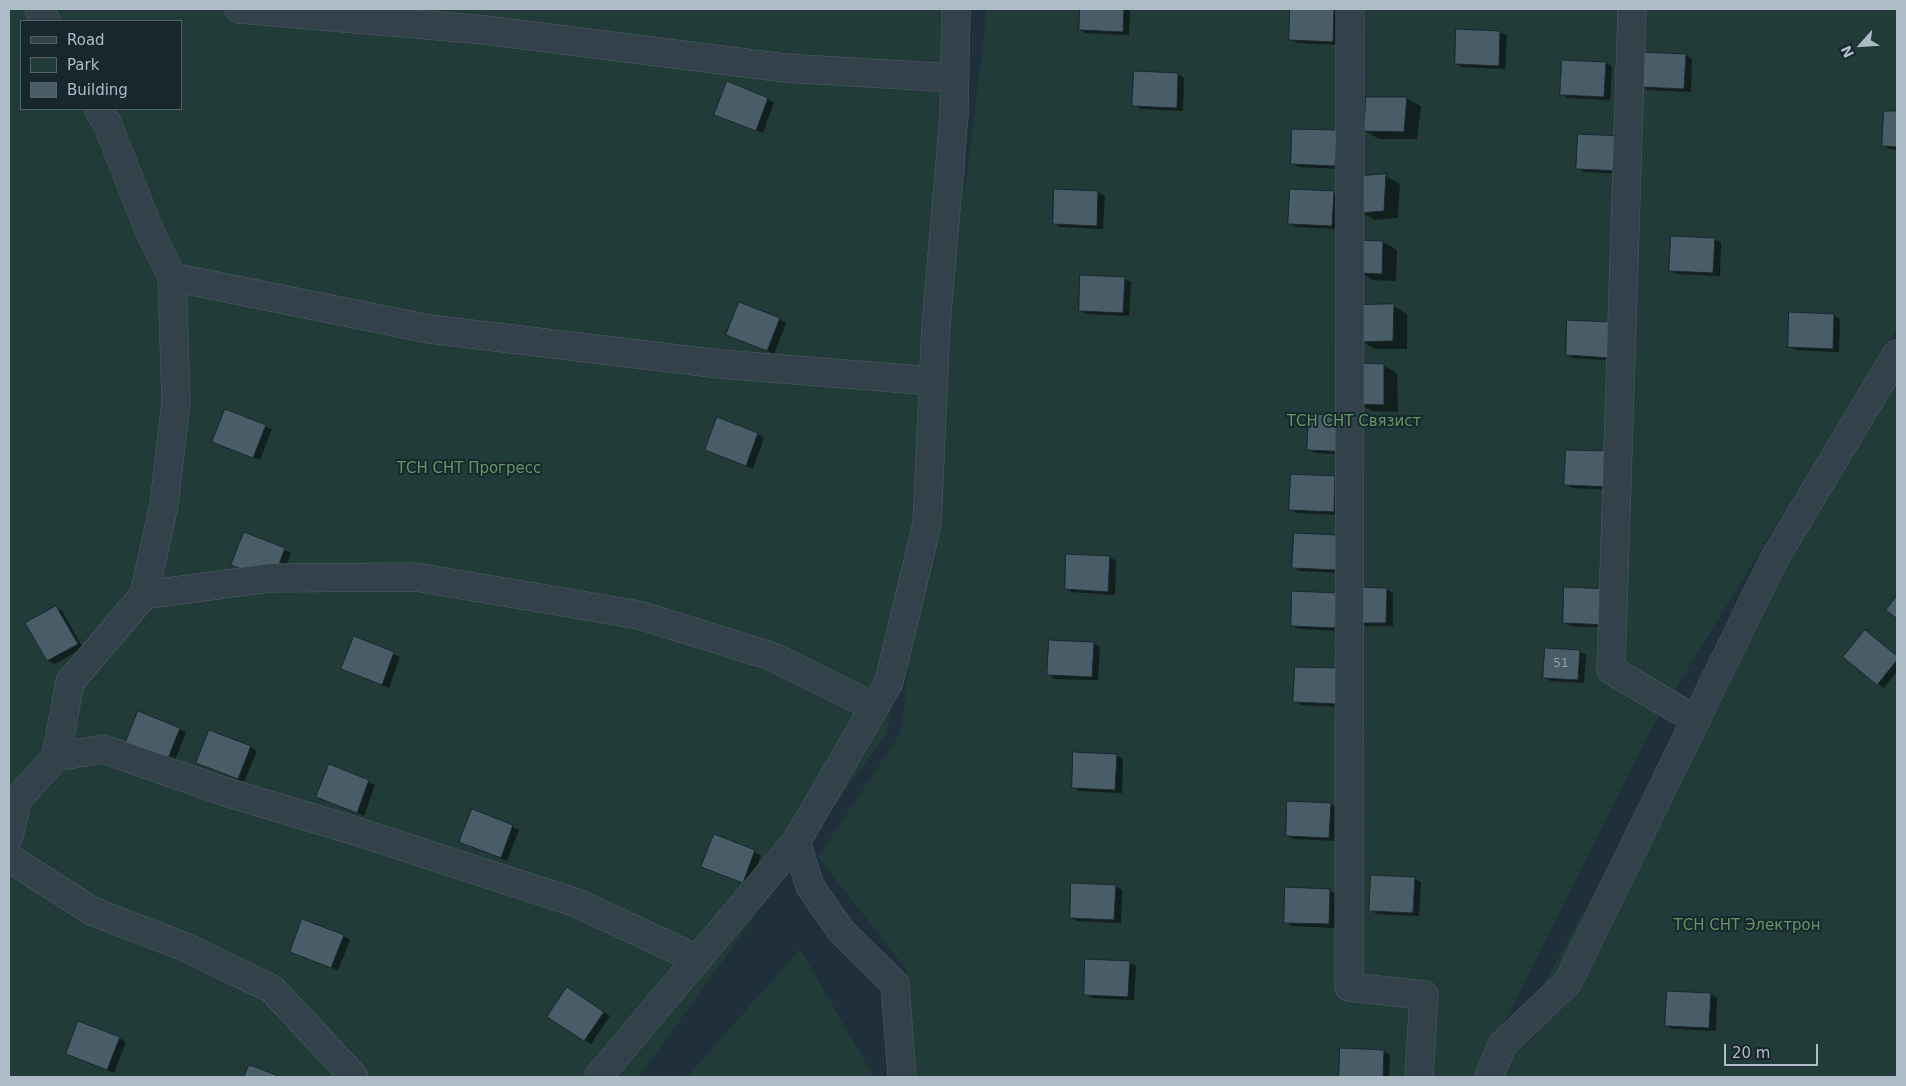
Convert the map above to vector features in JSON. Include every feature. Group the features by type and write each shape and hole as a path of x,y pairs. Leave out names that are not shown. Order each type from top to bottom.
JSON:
{"lane":[{"path":"39,9 45,20"},
{"path":"239,9 485,30 786,68 954,78"},
{"path":"598,1077 796,842 889,682 927,524 936,325 954,116 956,9"},
{"path":"1350,9 1349,987 1424,995 1419,1077"},
{"path":"1632,9 1611,670 1696,720"},
{"path":"9,836 17,800 56,757 70,682 144,596 164,505 176,401 172,277 150,232 107,123 99,110"},
{"path":"172,277 428,329 720,364 933,381"},
{"path":"1490,1077 1502,1045 1568,982 1774,559 1897,354"},
{"path":"144,596 270,578 416,577 639,615 771,656 874,707"},
{"path":"56,757 103,749 226,792 346,828 577,903 697,959"},
{"path":"796,842 810,886 841,931 895,984 902,1077"},
{"path":"9,858 92,911 184,948 272,988 354,1077"}],"green space":[{"path":"9,9 971,9 964,201 987,9 1897,9 1897,328 1654,724 1477,1077 917,1077 906,969 818,857 901,732 921,558 887,733 639,1077 9,1077"},
{"name":"ТСН СНТ Электрон","path":"1897,358 1897,1077 1494,1077 1774,559"},
{"path":"800,949 874,1077 687,1077"}],"building":[{"path":"1080,9 1124,9 1123,32 1079,30"},
{"path":"1290,9 1334,9 1333,42 1289,40"},
{"path":"1456,29 1500,31 1499,66 1455,64"},
{"path":"1642,52 1686,54 1684,89 1640,87"},
{"path":"1562,60 1606,62 1604,97 1560,95"},
{"path":"1134,71 1178,73 1177,108 1132,106"},
{"path":"727,81 768,98 756,131 714,115"},
{"path":"1366,97 1407,97 1404,132 1364,131"},
{"path":"1884,111 1897,111 1897,147 1882,146"},
{"path":"1292,129 1337,130 1335,166 1291,164"},
{"path":"1578,134 1622,136 1621,171 1576,169"},
{"path":"1386,174 1384,211 1360,213 1360,176"},
{"path":"1054,189 1098,191 1097,226 1053,224"},
{"path":"1290,189 1334,191 1332,226 1288,224"},
{"path":"1671,236 1715,238 1713,273 1669,271"},
{"path":"1359,240 1383,241 1382,274 1358,273"},
{"path":"1080,275 1125,277 1123,313 1079,311"},
{"path":"739,302 780,318 767,351 726,335"},
{"path":"1394,304 1393,341 1360,342 1360,305"},
{"path":"1789,312 1834,314 1833,349 1788,347"},
{"path":"1567,320 1611,322 1610,358 1566,355"},
{"path":"1358,363 1384,364 1384,405 1357,404"},
{"path":"225,409 266,425 253,458 212,442"},
{"path":"1309,414 1354,416 1352,452 1307,450"},
{"path":"717,417 758,433 746,466 705,450"},
{"path":"1566,450 1610,451 1608,487 1564,485"},
{"path":"1291,474 1335,476 1334,512 1289,510"},
{"path":"244,532 285,548 273,581 231,565"},
{"path":"1294,533 1338,535 1337,570 1292,568"},
{"path":"1066,554 1110,556 1108,592 1065,589"},
{"path":"1359,587 1387,588 1386,623 1358,623"},
{"path":"1564,587 1609,589 1607,625 1563,623"},
{"path":"1292,591 1337,593 1335,628 1291,626"},
{"path":"1897,596 1897,619 1886,610"},
{"path":"56,606 78,644 47,661 25,623"},
{"path":"1865,630 1897,656 1897,660 1877,685 1843,657"},
{"path":"354,636 394,652 382,685 341,669"},
{"path":"1049,640 1094,642 1092,677 1047,675"},
{"path":"1545,648 1580,650 1578,680 1543,678"},
{"path":"1295,667 1339,668 1337,704 1293,702"},
{"path":"138,711 180,728 167,761 125,744"},
{"path":"209,730 251,746 238,779 196,763"},
{"path":"1073,752 1117,754 1115,790 1072,788"},
{"path":"329,764 369,780 357,813 316,797"},
{"path":"1287,801 1331,803 1329,838 1286,836"},
{"path":"472,809 513,825 501,858 459,842"},
{"path":"714,834 755,850 743,883 701,867"},
{"path":"1371,875 1415,877 1413,913 1369,911"},
{"path":"1071,883 1116,885 1114,920 1070,918"},
{"path":"1285,887 1330,889 1329,924 1284,923"},
{"path":"302,919 344,935 331,968 290,952"},
{"path":"1085,959 1130,961 1128,997 1084,995"},
{"path":"567,987 604,1012 584,1041 547,1017"},
{"path":"1667,991 1711,993 1709,1028 1665,1026"},
{"path":"78,1021 120,1037 107,1070 66,1054"},
{"path":"1340,1048 1384,1050 1383,1077 1339,1077"},
{"path":"249,1065 258,1068 281,1077 244,1077"}],"park label":[{"name":"ТСН СНТ Связист","path":"1354,422"},
{"name":"ТСН СНТ Прогресс","path":"469,469"}]}
